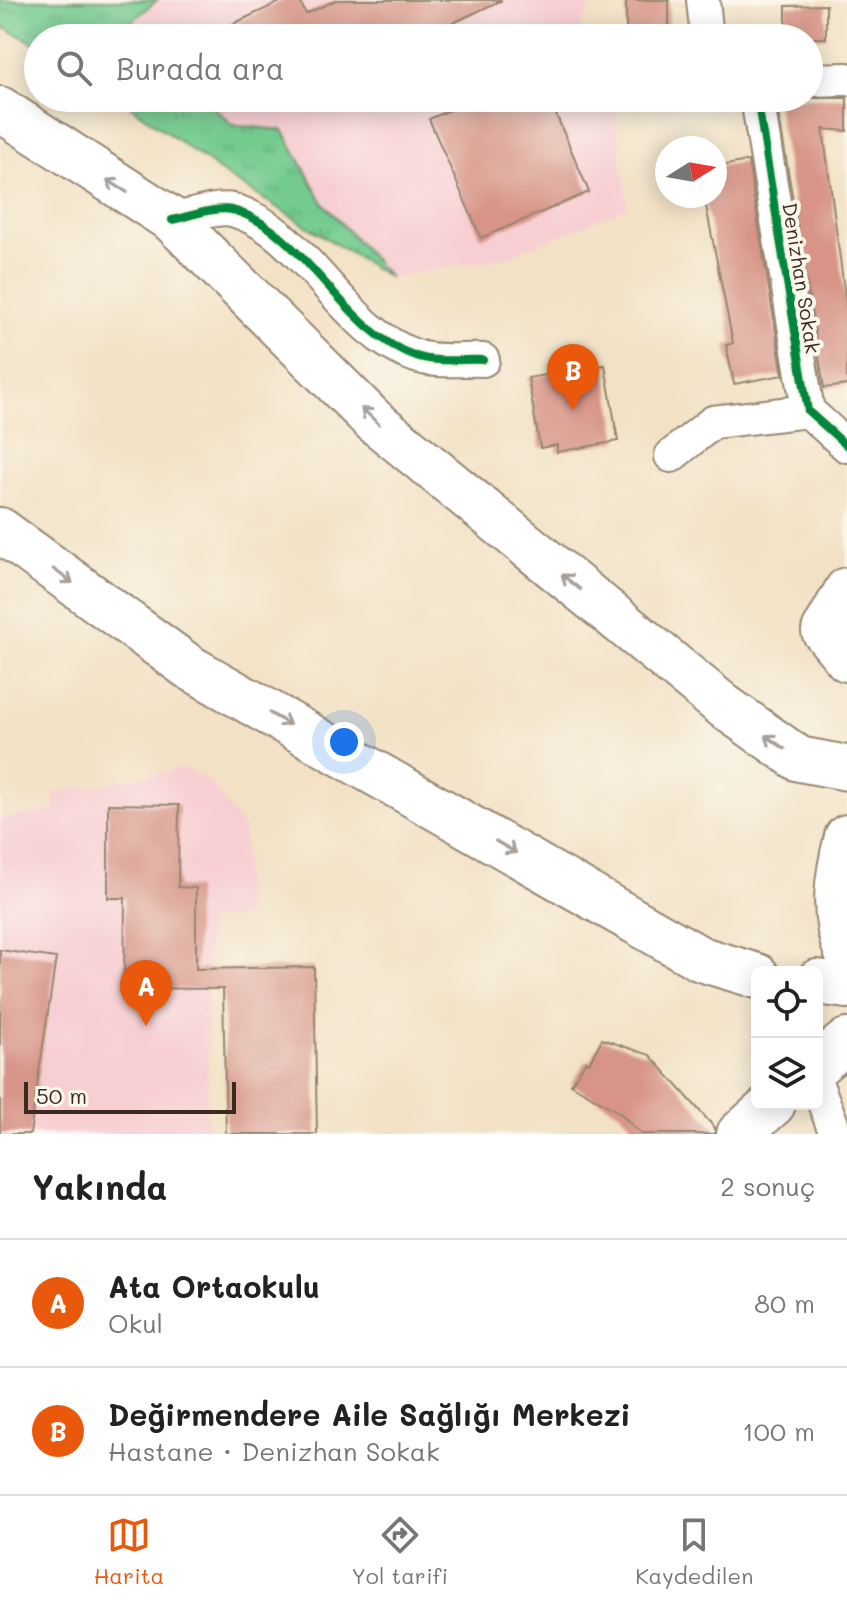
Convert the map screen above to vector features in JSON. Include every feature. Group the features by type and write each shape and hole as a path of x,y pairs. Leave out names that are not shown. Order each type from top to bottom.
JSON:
{"main road":[{"path":"0,109 172,220 373,420 725,707 799,759 847,768"},
{"path":"0,530 189,667 701,959 751,974"},
{"path":"839,643 847,590"},
{"path":"847,837 836,881 840,936 847,953"},
{"path":"823,983 847,986"},
{"path":"823,1060 847,1041"},
{"path":"739,1134 766,1110"}],"street":[{"path":"703,0 706,24"},
{"path":"823,80 847,79"},
{"name":"Denizhan Sokak","path":"759,112 808,411"},
{"path":"172,220 230,209 284,237 321,281 372,329 417,357 483,360"},
{"path":"671,456 713,422 808,411 847,446"},
{"path":"823,1100 836,1134"}],"shaded area":[{"path":"157,0 594,0 581,24 130,23"},
{"path":"219,112 615,112 628,207 507,257 390,278 323,203 283,130 233,125"},
{"path":"186,768 209,780 244,828 245,918 208,919 207,1134 0,1134 0,819 55,810 53,793"}],"green space":[{"path":"0,0 157,0 131,24 24,24 24,38 0,26"},
{"path":"138,112 219,112 233,125 283,130 323,203 390,278 227,176"}],"building":[{"path":"284,0 299,0 306,14 336,0 502,0 451,24 233,24"},
{"path":"626,0 669,0 669,24 626,24"},
{"path":"826,5 826,38 823,38 823,24 786,24 786,6"},
{"path":"823,98 847,98 847,131 823,129 847,312 847,385 824,388 778,112 823,112"},
{"path":"445,112 555,112 589,192 481,238 429,119"},
{"path":"748,161 783,375 734,384 726,345 733,343 706,208 727,208 727,165"},
{"path":"582,362 583,369 605,365 618,441 557,452 557,445 540,448 528,378 556,373 555,367"},
{"path":"108,804 179,805 178,887 196,888 196,969 314,967 317,1134 226,1134 223,989 124,988 125,898 108,898"},
{"path":"0,950 56,958 30,1134 0,1134"},
{"path":"602,1039 650,1055 715,1128 715,1134 641,1134 620,1113 571,1084 586,1061 589,1063"}],"cycle path":[{"path":"759,112 808,411 847,446"},
{"path":"172,220 225,209 258,221 281,237 344,304 390,343 424,358 483,360"}],"place":[{"name":"Değirmendere Aile Sağlığı Merkezi","path":"573,410"},
{"name":"Ata Ortaokulu","path":"146,1026"}]}
